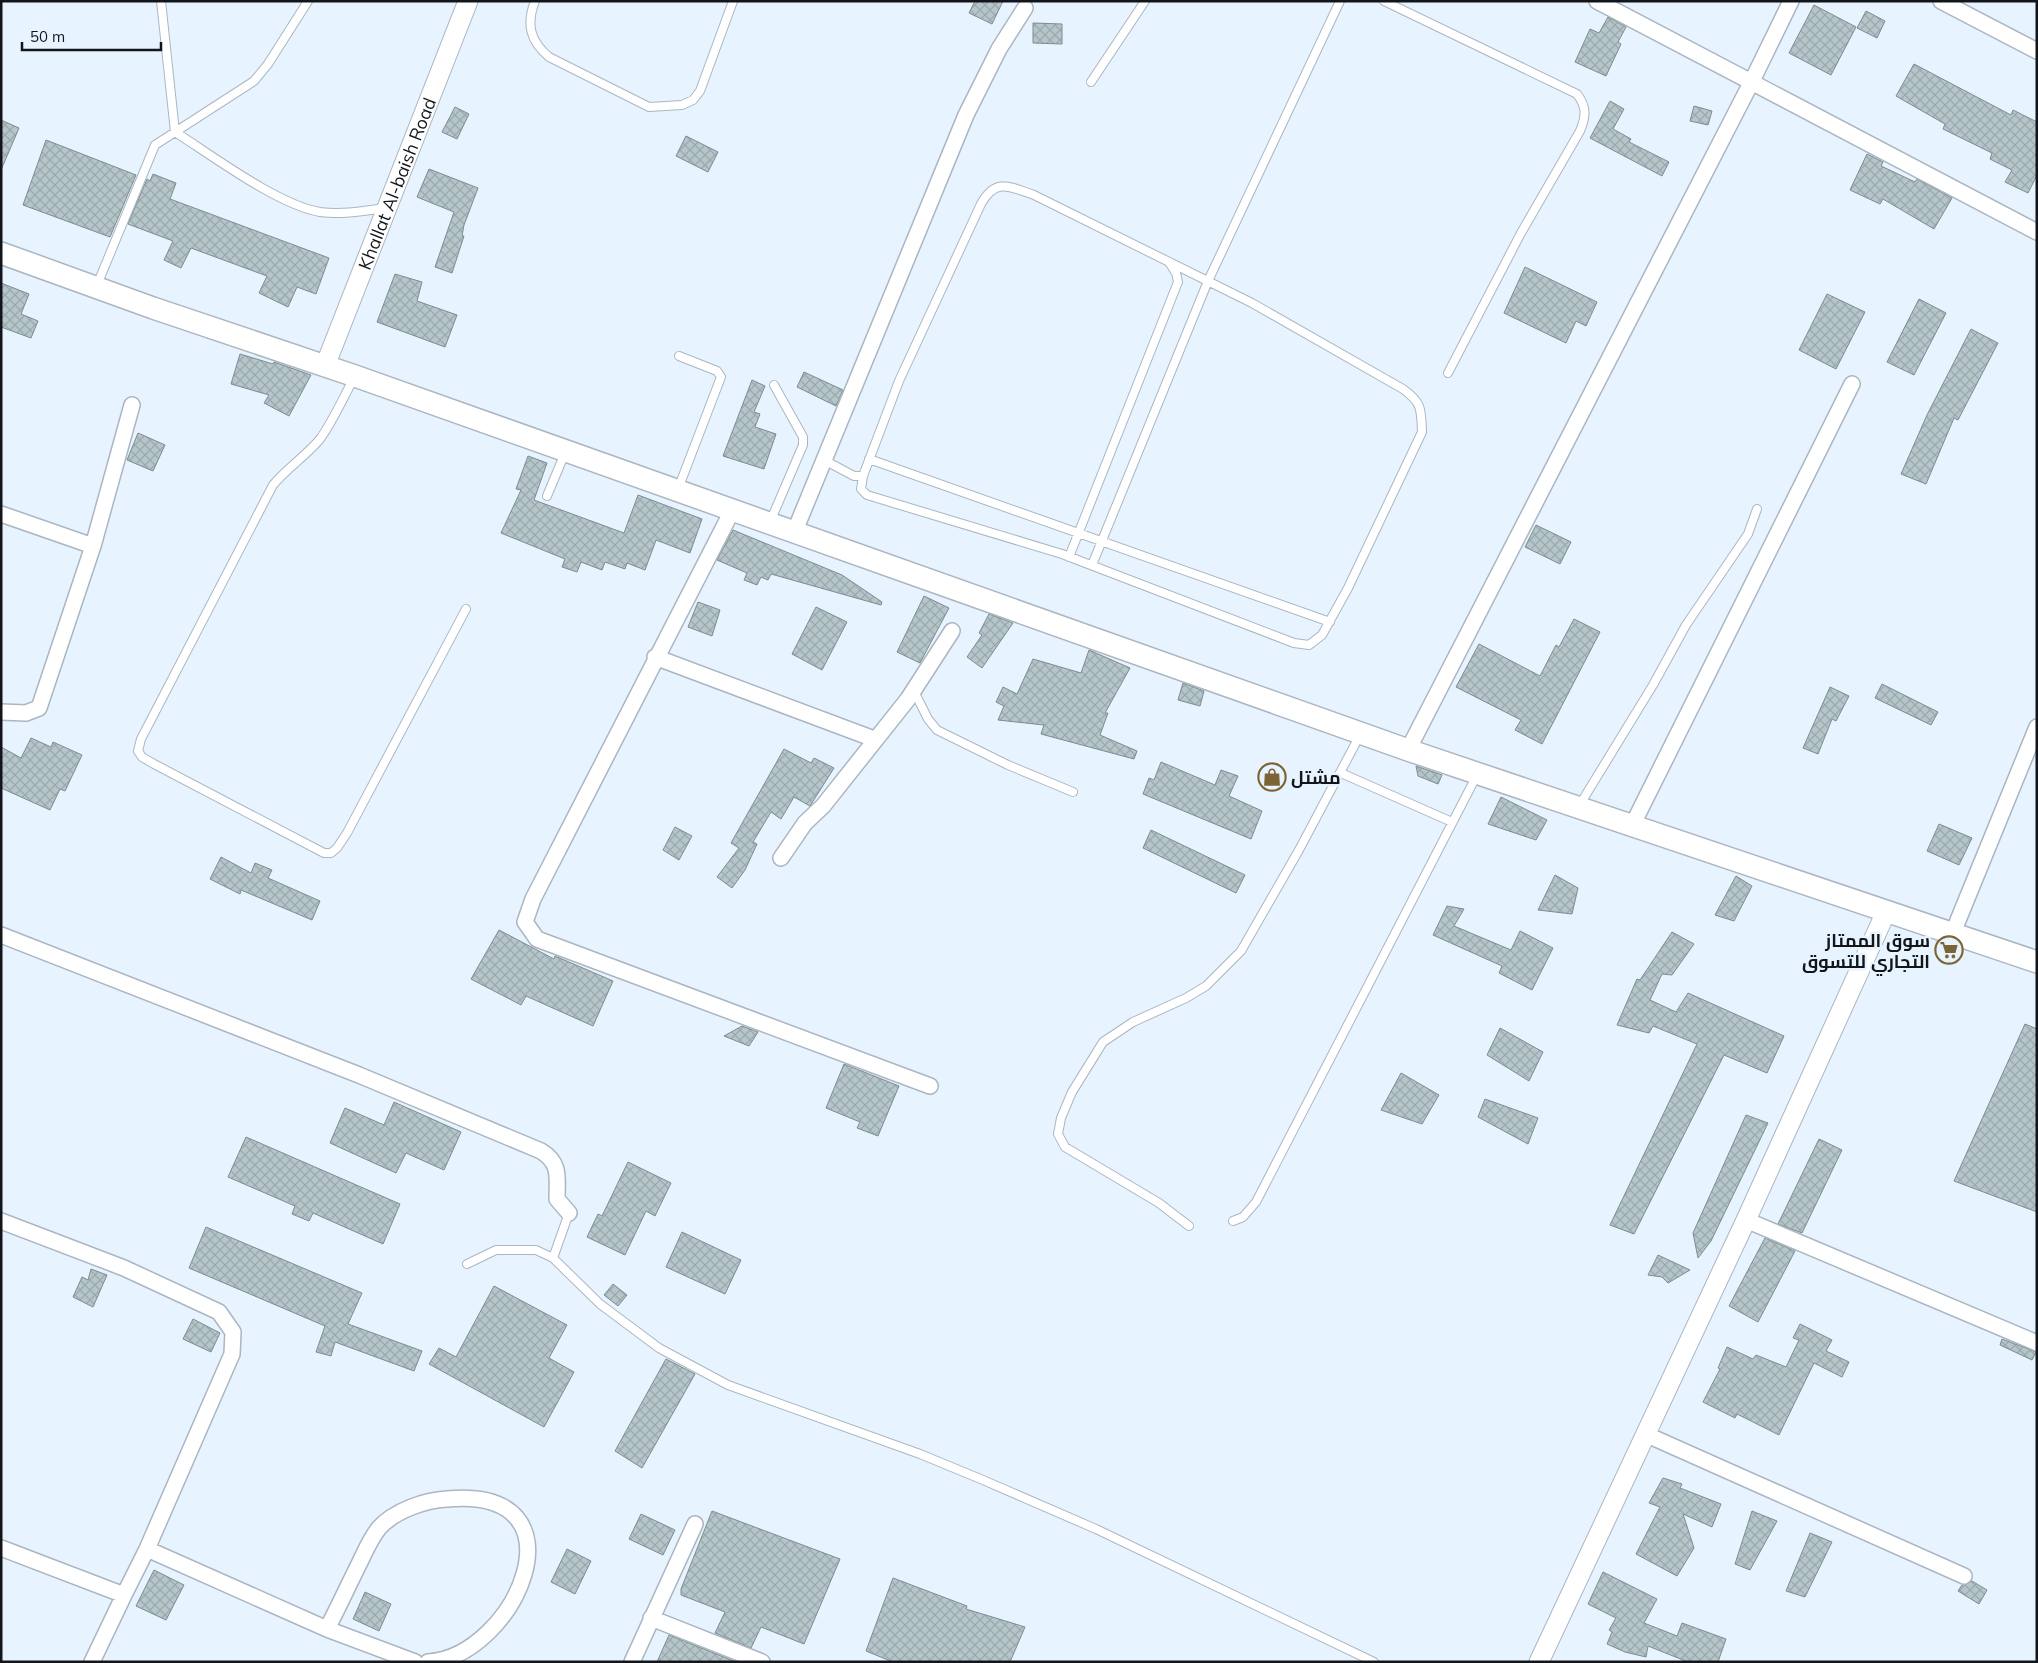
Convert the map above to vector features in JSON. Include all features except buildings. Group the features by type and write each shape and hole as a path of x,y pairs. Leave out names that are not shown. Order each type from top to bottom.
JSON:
{"main road":[{"path":"1,253 355,376 1408,750 1952,935 2037,962"}],"street":[{"name":"Khallat Al-baish Road","path":"325,366 468,1"},
{"path":"1597,1 2037,232"},
{"path":"1408,750 1751,83 1791,1"},
{"path":"1940,1 2037,51"},
{"path":"794,533 966,115 999,49 1025,5"},
{"path":"1632,826 1852,384"},
{"path":"1,712 26,713 39,708 93,546 132,404"},
{"path":"732,511 655,657 533,899 525,922 537,939 930,1086"},
{"path":"1,514 93,546"},
{"path":"781,858 805,823 823,806 874,739 914,691 952,631"},
{"path":"655,657 874,739"},
{"path":"1952,935 2037,727"},
{"path":"1539,1662 1746,1220 1886,912"},
{"path":"1,935 359,1075 541,1151 550,1156 558,1167 557,1199 569,1213"},
{"path":"1746,1220 2037,1343"},
{"path":"1,1221 124,1268 219,1312 233,1332 232,1354 147,1549 92,1662"},
{"path":"1645,1434 1964,1576"},
{"path":"327,1629 372,1537 392,1516 440,1499 462,1497 481,1500 516,1515 524,1525 527,1539 527,1561 520,1588 511,1606 492,1628 467,1648 442,1661 428,1662"},
{"path":"632,1662 695,1524"},
{"path":"1,1548 124,1595"},
{"path":"147,1549 327,1629 415,1662"},
{"path":"651,1618 762,1662"}],"lane":[{"path":"161,1 176,132"},
{"path":"96,287 155,145 254,81 268,64 308,1"},
{"path":"535,1 529,21 530,35 540,50 549,57 638,104 661,108 682,105 693,100 700,91 733,1"},
{"path":"1091,82 1145,1"},
{"path":"1092,566 1208,281 1340,1"},
{"path":"1384,1 1577,94 1585,109 1585,119 1580,132 1521,233 1448,373"},
{"path":"176,132 266,189 301,206 334,213 387,208"},
{"path":"996,186 1008,186 1034,195 1168,260 1294,327 1418,400 1422,412 1422,432 1330,622 1317,640 1309,645 1294,643 1069,557 867,495 861,489 863,476 899,381 988,192 996,186"},
{"path":"1069,557 1178,282 1176,273 1168,260"},
{"path":"677,491 721,377 717,371 679,356"},
{"path":"355,376 320,438 273,485 186,648 141,739 138,751 142,758 324,853 331,853 337,848 347,833 466,609"},
{"path":"770,524 803,445 803,437 774,385"},
{"path":"547,496 565,451"},
{"path":"869,459 1330,622"},
{"path":"824,460 854,476 863,476"},
{"path":"1578,808 1653,685 1686,625 1748,534 1757,509"},
{"path":"914,691 928,719 937,730 1008,765 1073,792"},
{"path":"1189,1226 1158,1203 1065,1147 1058,1134 1061,1118 1072,1092 1103,1042 1133,1022 1170,1006 1206,986 1241,951 1341,773 1360,733"},
{"path":"1341,773 1452,822"},
{"path":"1233,1220 1243,1217 1256,1202 1478,774"},
{"path":"553,1258 569,1213"},
{"path":"467,1264 496,1250 536,1250 553,1258 600,1304 659,1348 728,1385 920,1454 992,1484 1221,1586 1374,1662"}],"place":[{"name":"مشتل","path":"1272,777"},
{"name":"سوق الممتاز التجاري للتسوق","path":"1949,950"}]}
